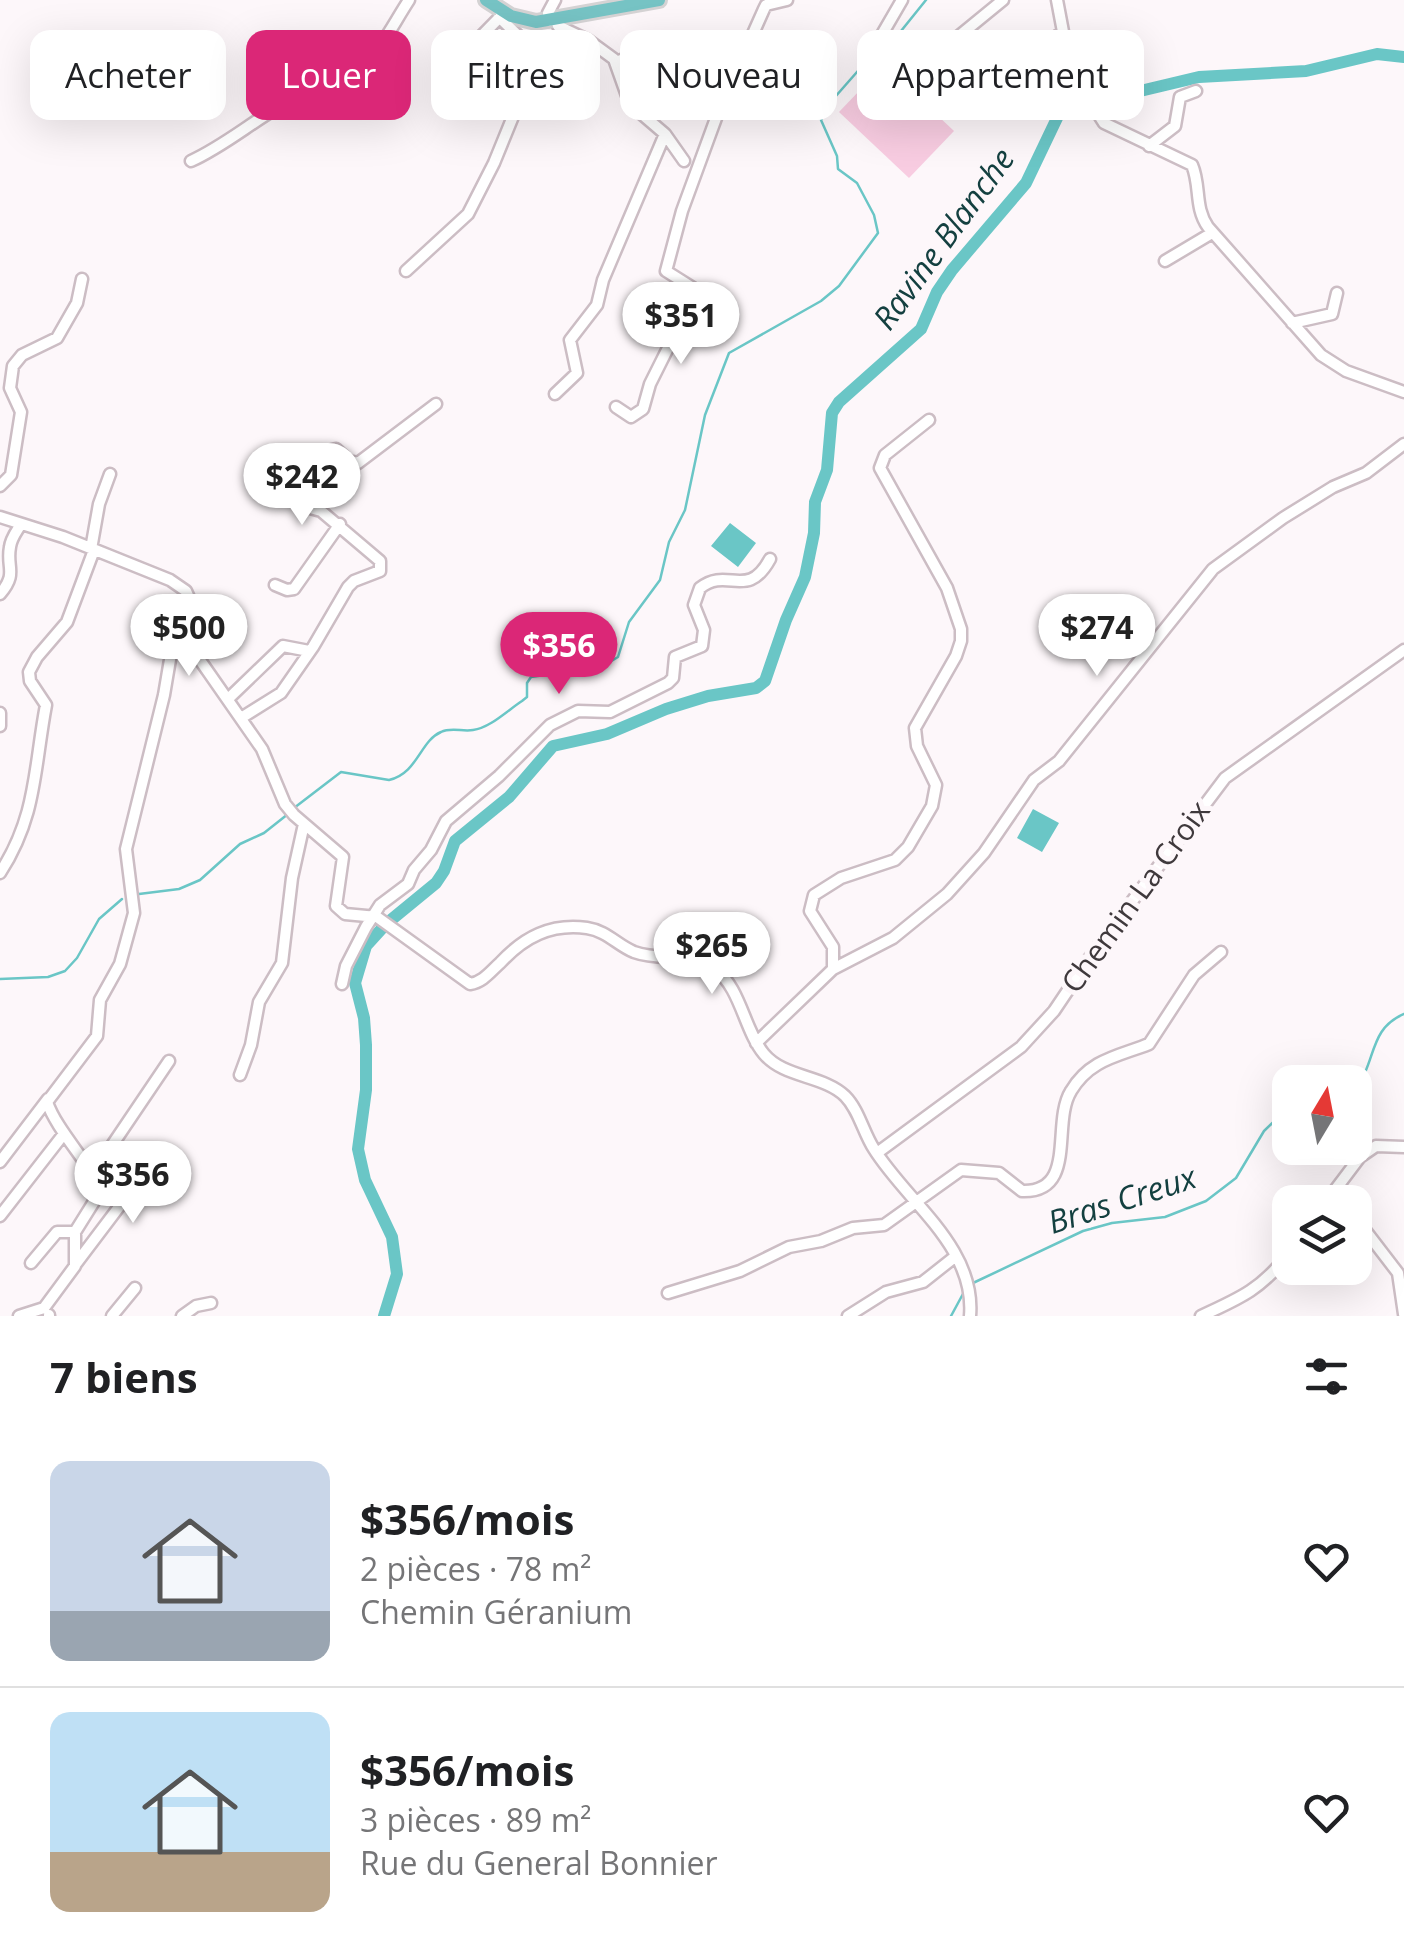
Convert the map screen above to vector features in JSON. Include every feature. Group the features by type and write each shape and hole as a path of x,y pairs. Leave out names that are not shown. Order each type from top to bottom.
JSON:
{"main road":[{"path":"486,0 500,14 519,20 553,20 660,0"}],"street":[{"path":"191,161 231,140 282,105 324,96 363,72 410,0"},
{"path":"555,0 548,13 553,20 616,62 630,104 666,134 684,161"},
{"path":"616,407 631,417 643,409 655,373 686,312 693,288 666,271 682,212 719,110 764,8 766,4 786,0"},
{"path":"902,0 874,43 874,50 915,72 1004,0"},
{"path":"1057,0 1062,30"},
{"path":"406,270 468,214 494,164 534,66 534,50 500,14 485,30"},
{"path":"616,62 620,60"},
{"path":"1149,146 1175,126 1180,97 1196,91"},
{"path":"1102,120 1194,168 1198,210 1212,234 1329,361 1404,392"},
{"path":"555,394 578,373 570,340 597,305 603,280 666,134"},
{"path":"1165,260 1212,234"},
{"path":"0,486 11,474 20,418 20,408 10,388 14,363 22,355 48,345 60,333 77,303 82,279"},
{"path":"1292,322 1332,314 1338,293"},
{"path":"240,718 280,693 348,587 380,571 380,561 340,524 321,511 298,505 297,492 328,451 336,449 349,462 358,463 436,404"},
{"path":"833,968 833,947 810,910 814,895 840,878 884,865 902,854 936,795 936,785 915,740 915,728 956,656 961,628 946,588 880,468 884,455 930,420"},
{"path":"756,1043 833,968 893,938 947,894 984,853 1034,780 1059,761 1213,569 1283,518 1333,487 1366,474 1404,444"},
{"path":"0,873 23,834 40,755 46,705 30,682 29,672 67,622 93,549 99,504 110,474"},
{"path":"0,517 163,576 186,591 190,600 183,627 173,642 164,695 129,834 125,858 134,913 120,964 102,996 97,1036 0,1162"},
{"path":"0,594 10,580 9,549 21,524"},
{"path":"275,585 287,590 294,588 340,524"},
{"path":"342,984 350,959 378,918 380,904 408,884 446,821 550,725 578,711 610,712 668,684 673,678 675,657 702,646 704,630 694,605 700,588 714,580 753,581 761,576 770,559"},
{"path":"183,627 186,640 271,765 285,804 343,857 338,908 349,915 378,918 470,984 484,978 518,943 533,934 581,927 602,932 634,952 699,960 715,968 726,980 756,1043 778,1065 846,1097 876,1154 966,1273 971,1292 970,1316"},
{"path":"228,699 284,646 310,651"},
{"name":"Chemin La Croix","path":"876,1154 1022,1047 1054,1010 1104,937 1226,778 1404,650"},
{"path":"0,713 0,726"},
{"path":"240,1075 251,1044 258,1002 282,963 292,878 304,824"},
{"path":"668,1293 740,1271 789,1247 820,1241 853,1228 884,1225 952,1174 968,1169 999,1173 1028,1192 1038,1189 1055,1176 1060,1162 1061,1120 1074,1086 1113,1054 1149,1044 1194,975 1221,952"},
{"path":"92,1174 169,1061"},
{"path":"48,1098 64,1135 100,1192 75,1232 75,1266"},
{"path":"0,1216 64,1135"},
{"path":"1339,1185 1360,1156 1376,1146 1401,1147"},
{"path":"19,1316 48,1314 75,1266 156,1158"},
{"path":"30,1263 57,1232 75,1232"},
{"path":"1372,1240 1398,1273 1404,1314"},
{"path":"848,1316 891,1289 923,1282 956,1256"},
{"path":"1201,1316 1240,1300 1272,1272"},
{"path":"112,1316 135,1288"},
{"path":"182,1316 196,1306 211,1303"}],"shaded area":[{"path":"857,93 857,120 942,120 954,131 909,178 839,112"}],"water":[{"path":"730,523 756,543 738,567 711,546"},
{"path":"1033,809 1059,823 1042,852 1017,838"}],"waterway":[{"path":"902,30 926,0"},
{"name":"Ravine Blanche","path":"384,1316 397,1274 392,1237 365,1180 358,1149 366,1090 366,1045 355,983 366,946 436,883 455,841 509,797 553,746 607,734 666,709 708,696 756,688 765,681 805,577 814,533 815,502 827,470 832,413 839,402 921,329 937,292 1026,183 1058,116 1077,96 1115,97 1199,77 1306,71 1377,54 1404,57"},
{"path":"294,808 341,772 389,780 399,776 434,736 449,730 479,729 522,701 527,697 531,677 603,666 618,657 629,622 660,580 669,542 685,510 705,415 729,353 821,301 839,286 878,233 874,215 857,183 838,169 837,156 821,120 828,105 857,72"},
{"path":"139,894 179,889 200,880 240,844 264,833 288,814"},
{"path":"0,979 48,977 65,971 99,919 122,899"},
{"name":"Bras Creux","path":"1367,1065 1384,1028 1404,1014"},
{"name":"Bras Creux","path":"973,1283 1083,1231 1112,1223 1165,1217 1206,1201 1236,1178 1272,1123"},
{"name":"Bras Creux","path":"951,1316 964,1292"}]}
